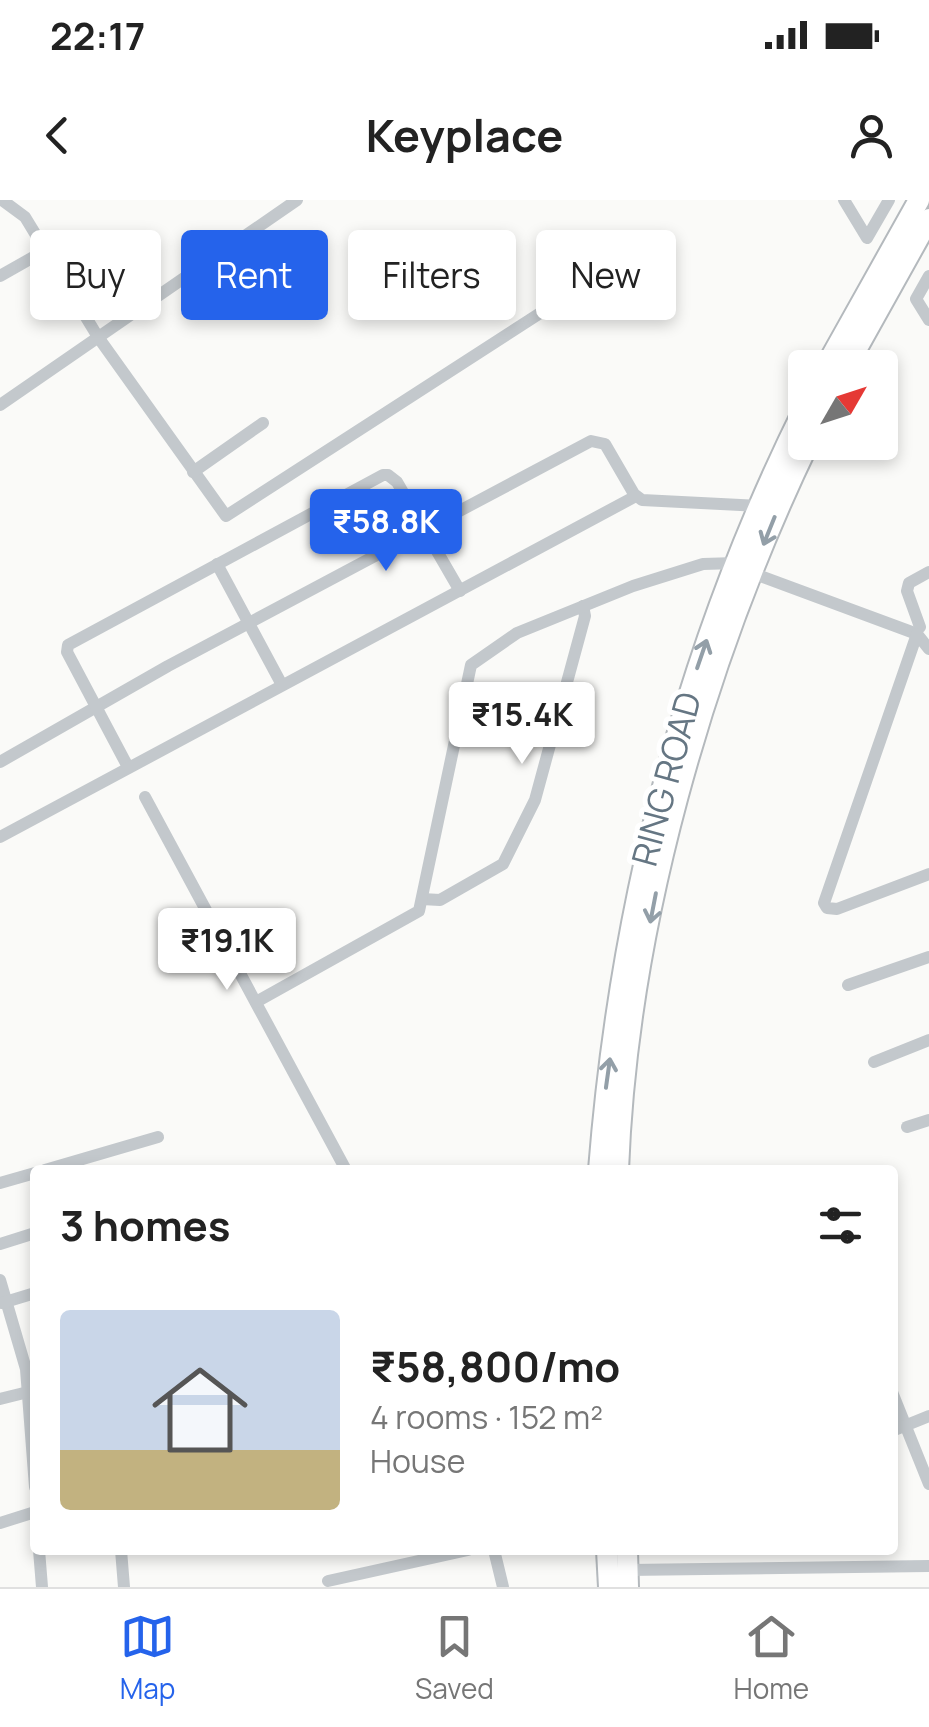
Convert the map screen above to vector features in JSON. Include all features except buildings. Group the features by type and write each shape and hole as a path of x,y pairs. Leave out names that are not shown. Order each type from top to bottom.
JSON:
{"highway":[{"path":"835,350 919,200"},
{"path":"856,350 929,219"},
{"name":"RING ROAD","path":"619,1165 632,1032 677,798 760,506 788,444"},
{"name":"RING ROAD","path":"600,1165 621,979 653,820 699,663 799,460"},
{"path":"607,1555 609,1587"}],"street":[{"path":"2,200 25,216 33,230"},
{"path":"0,405 297,200"},
{"path":"844,200 868,238 887,255"},
{"path":"868,238 889,200"},
{"path":"0,276 30,259"},
{"path":"929,276 916,298 929,320"},
{"path":"87,320 222,512 229,515 536,316"},
{"path":"193,472 262,423"},
{"path":"0,762 250,622 597,440 604,444 636,496 646,501 760,506"},
{"path":"128,766 66,652 68,646 383,476 398,482 460,591"},
{"path":"0,837 636,496"},
{"path":"217,564 282,685"},
{"path":"256,1002 419,911 471,664 517,633 703,564 744,568 919,629"},
{"path":"929,572 909,583 908,591 929,648"},
{"path":"422,899 440,900 504,864 535,800 585,616 582,606"},
{"path":"919,629 824,903 827,908 837,909 929,874"},
{"path":"144,797 343,1165"},
{"path":"848,986 929,957"},
{"path":"874,1062 929,1040"},
{"path":"907,1127 929,1120"},
{"path":"62,1165 158,1137"},
{"path":"0,1183 30,1174"},
{"path":"0,1244 30,1235"},
{"path":"0,1280 3,1302 30,1368 30,1419"},
{"path":"3,1302 30,1294"},
{"path":"0,1399 28,1392"},
{"path":"929,1416 899,1428 929,1484"},
{"path":"0,1523 30,1514"},
{"path":"39,1555 42,1587"},
{"path":"121,1555 124,1587"},
{"path":"328,1581 445,1555"},
{"path":"495,1555 504,1587"},
{"path":"761,1555 766,1568"},
{"path":"854,1555 858,1567"},
{"path":"628,1569 929,1566"}]}
